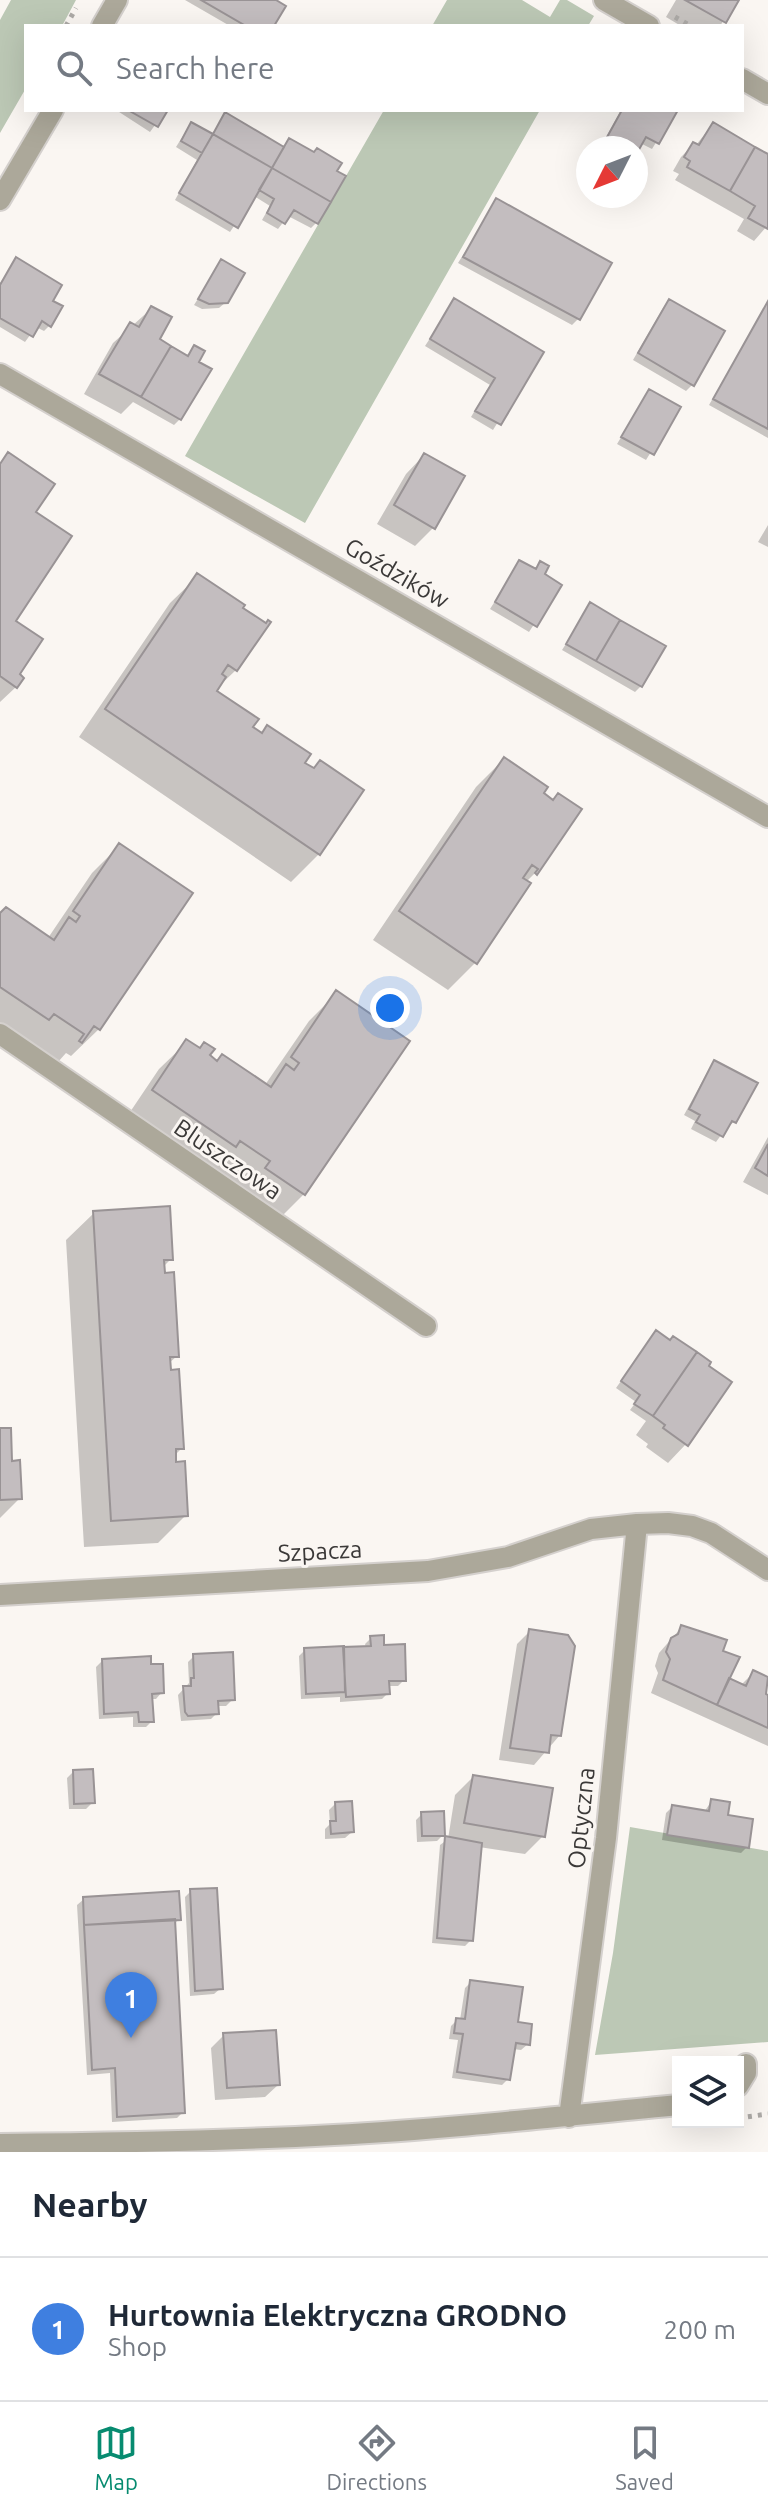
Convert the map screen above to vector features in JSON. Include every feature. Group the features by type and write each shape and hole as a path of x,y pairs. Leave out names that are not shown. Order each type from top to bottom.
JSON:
{"street":[{"path":"103,24 117,0"},
{"path":"604,0 646,24"},
{"path":"744,80 768,94"},
{"path":"0,200 52,112"},
{"name":"Goździków","path":"0,374 768,817"},
{"name":"Bluszczowa","path":"0,1034 426,1326"},
{"path":"637,1524 692,1526 711,1533 768,1570"},
{"name":"Szpacza","path":"0,1595 428,1571 508,1557 591,1529 637,1524"},
{"name":"Optyczna","path":"569,2117 606,1838 637,1524"},
{"path":"744,2076 746,2064"},
{"path":"0,2144 166,2143 335,2135 672,2106"}],"path":[{"path":"67,24 81,0"},
{"path":"744,2117 768,2114"}],"green space":[{"path":"11,0 76,0 63,24 24,24 24,91 0,133 0,20"},
{"path":"447,0 522,0 550,17 560,0 567,0 594,16 589,24 433,24"},
{"path":"383,112 539,112 305,523 185,456"},
{"path":"630,1827 768,1851 768,2042 595,2055"}],"building":[{"path":"201,0 276,0 286,6 275,24 243,24"},
{"path":"685,0 739,0 726,23"},
{"path":"132,112 167,112 158,127"},
{"path":"225,112 284,147 272,168 213,134"},
{"path":"621,112 677,112 659,144 648,136 608,136"},
{"path":"191,122 213,134 202,153 181,141"},
{"path":"713,122 755,147 730,191 687,167 690,161 684,157 693,142 699,145"},
{"path":"213,134 272,168 238,228 179,193"},
{"path":"289,138 314,152 317,148 342,163 337,171 346,176 331,202 272,168"},
{"path":"755,147 768,154 768,229 748,218 755,206 730,191"},
{"path":"272,168 331,202 318,224 294,210 285,224 267,213 274,199 259,190"},
{"path":"496,198 612,263 580,320 463,257"},
{"path":"16,257 62,285 53,301 63,306 51,327 42,321 33,337 0,318 0,285"},
{"path":"221,259 245,273 228,303 209,304 198,299"},
{"path":"454,298 544,352 501,425 475,411 495,378 430,339"},
{"path":"669,299 725,331 694,386 638,353"},
{"path":"768,301 768,429 713,399"},
{"path":"151,306 172,317 160,339 171,346 141,397 99,374 130,322 139,327"},
{"path":"194,345 205,351 199,362 212,369 181,420 141,397 171,346 188,356"},
{"path":"649,389 681,407 654,455 621,437"},
{"path":"8,452 55,484 36,512 72,536 16,621 43,639 20,674 24,678 17,688 0,676 0,464"},
{"path":"424,453 465,476 435,529 394,505"},
{"path":"519,560 536,569 540,561 549,566 545,574 562,585 537,627 495,602"},
{"path":"197,573 245,605 243,608 266,623 268,620 271,622 237,671 228,665 222,674 226,677 217,691 259,719 253,727 262,733 267,725 311,754 305,763 314,768 320,760 364,790 320,855 105,709"},
{"path":"590,602 620,620 596,661 566,644"},
{"path":"620,620 666,646 642,687 596,661"},
{"path":"504,757 548,787 544,793 553,800 558,793 582,809 537,875 538,869 532,865 523,878 531,883 477,964 399,911"},
{"path":"119,843 193,893 100,1030 94,1026 82,1043 79,1041 84,1034 54,1014 49,1020 0,987 0,913 6,907 54,940 69,917 76,922 80,916 73,911"},
{"path":"336,990 410,1041 305,1195 265,1168 270,1161 240,1141 236,1147 152,1090 186,1039 200,1048 204,1042 215,1049 210,1055 217,1061 222,1054 271,1087 286,1064 294,1070 299,1063 291,1057"},
{"path":"714,1060 758,1083 736,1123 732,1121 723,1137 696,1122 700,1115 689,1109"},
{"path":"768,1144 768,1176 755,1168"},
{"path":"170,1206 173,1260 164,1260 165,1273 174,1272 179,1357 170,1357 171,1370 179,1369 184,1449 176,1449 176,1462 185,1461 188,1516 111,1521 93,1211"},
{"path":"656,1330 670,1340 673,1336 697,1352 653,1416 634,1404 640,1395 621,1381"},
{"path":"697,1352 711,1362 709,1366 732,1382 688,1446 663,1428 665,1425 653,1416"},
{"path":"0,1428 11,1428 12,1461 20,1460 22,1499 0,1500"},
{"path":"681,1625 727,1640 723,1651 740,1657 717,1705 663,1680 670,1659 666,1652 671,1638 678,1634"},
{"path":"529,1629 568,1635 575,1646 561,1736 551,1735 549,1753 510,1748"},
{"path":"384,1635 384,1645 405,1644 406,1681 389,1681 390,1694 346,1697 343,1647 371,1646 370,1636"},
{"path":"344,1646 345,1692 306,1694 304,1648"},
{"path":"233,1652 235,1700 218,1701 219,1714 188,1716 183,1686 191,1686 191,1678 194,1678 193,1654"},
{"path":"151,1656 151,1664 163,1664 164,1693 152,1694 154,1722 139,1722 138,1712 104,1714 102,1659"},
{"path":"753,1670 768,1677 768,1728 717,1705 729,1678 746,1686"},
{"path":"93,1769 95,1803 74,1804 73,1770"},
{"path":"473,1775 553,1788 545,1837 464,1823"},
{"path":"711,1799 730,1802 728,1815 753,1819 749,1848 667,1835 672,1805 709,1811"},
{"path":"352,1801 354,1832 331,1834 330,1821 336,1821 335,1802"},
{"path":"444,1811 445,1836 422,1836 421,1812"},
{"path":"445,1836 482,1843 473,1941 437,1938"},
{"path":"217,1888 223,1989 195,1991 190,1889"},
{"path":"179,1891 181,1920 84,1925 83,1897"},
{"path":"175,1919 185,2113 117,2117 115,2068 92,2070 84,1925"},
{"path":"470,1980 523,1987 518,2022 532,2024 530,2045 516,2043 510,2080 457,2072 463,2034 454,2033 456,2018 465,2019"},
{"path":"276,2030 280,2085 227,2088 223,2033"}],"place":[{"name":"Hurtownia Elektryczna GRODNO","path":"131,2038"}]}
